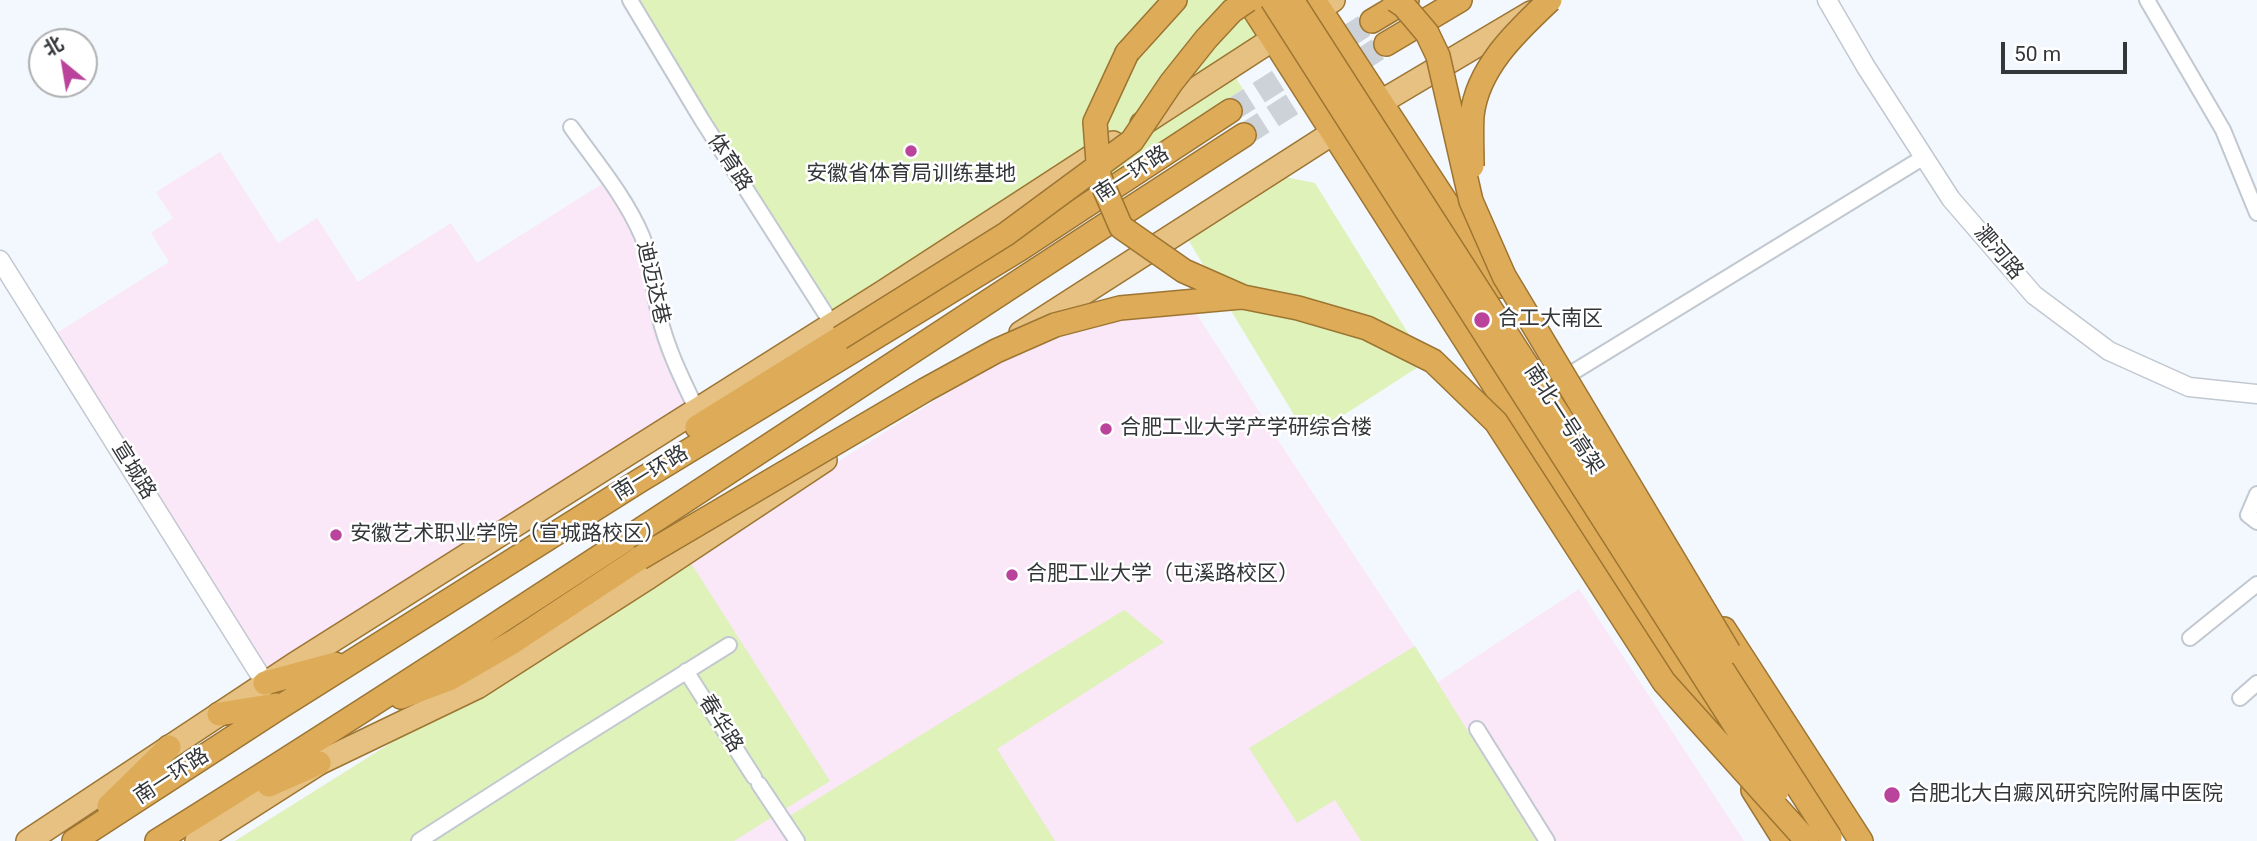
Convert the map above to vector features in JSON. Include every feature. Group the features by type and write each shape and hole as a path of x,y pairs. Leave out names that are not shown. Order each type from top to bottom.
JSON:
{"highway":[{"path":"1175,0 1127,53 1095,122 1099,176 1121,227 1184,271 1243,297 1298,308 1367,328 1433,361 1496,422 1664,682 1820,840 1830,822 1504,276 1471,201 1438,57 1427,33 1405,6 1395,0"},
{"path":"639,481 674,442 836,331 1006,234 1132,141 1171,83 1206,39 1232,11 1248,0 1785,841"},
{"name":"南北一号高架","path":"1272,0 1820,840"},
{"name":"南北一号高架","path":"1292,0 1820,840"},
{"path":"1372,21 1407,0"},
{"path":"1386,44 1460,0"},
{"path":"1471,201 1472,114 1483,78 1514,34 1551,0"},
{"path":"1322,3 1381,102 1861,841"},
{"name":"南一环路","path":"74,841 286,703 639,481 1020,249 1230,111"},
{"name":"南一环路","path":"157,841 195,830 356,715 1244,135"},
{"path":"356,715 449,678 513,642 640,558 996,351 1055,325 1121,308 1243,297"},
{"path":"265,683 359,658"},
{"path":"219,714 286,703"},
{"path":"74,841 169,747"},
{"path":"195,830 319,763"}],"main road":[{"path":"319,763 477,687 647,579 925,394 1334,132 1551,0"},
{"path":"28,841 265,683 697,410 836,331 1322,3"}],"street":[{"name":"体育路","path":"630,0 702,120 836,331"},
{"name":"淝河路","path":"1827,0 1866,67 1951,199 2034,295 2109,351 2189,387 2257,394"},
{"path":"2147,0 2223,130 2257,213"},
{"name":"迪迈达巷","path":"571,127 632,216 642,237 651,264 668,350 697,410"},
{"path":"1562,379 1924,157"},
{"name":"宣城路","path":"0,260 265,683"},
{"path":"2257,494 2248,515 2257,522"},
{"path":"2190,638 2257,584"},
{"path":"419,841 729,645"},
{"name":"春华路","path":"687,671 797,841"},
{"path":"2240,698 2257,682"},
{"path":"1477,729 1547,841"}],"shaded area":[{"name":"安徽艺术职业学院（宣城路校区）","path":"220,152 278,243 317,218 358,282 451,223 477,263 608,180 632,216 659,313 697,410 265,683 49,338 169,262 151,233 173,218 156,192"},
{"name":"合肥工业大学（屯溪路校区）","path":"1090,303 1196,313 1438,682 1579,589 1744,841 235,841"}],"green space":[{"name":"安徽省体育局训练基地","path":"630,0 1248,0 1273,38 1230,68 1243,89 850,343"},
{"path":"1280,176 1315,183 1426,362 1308,438 1187,238"},
{"path":"687,557 830,781 734,841 235,841"},
{"path":"1124,610 1164,642 997,749 1055,841 796,841 783,820"},
{"path":"1415,646 1536,841 1361,841 1335,800 1297,823 1249,748"}],"tunnel":[{"path":"1230,111 1372,21"},
{"path":"1244,135 1386,44"}],"place":[{"name":"安徽省体育局训练基地","path":"911,151"},
{"name":"合工大南区","path":"1482,320"},
{"name":"合肥工业大学产学研综合楼","path":"1106,429"},
{"name":"安徽艺术职业学院（宣城路校区）","path":"336,535"},
{"name":"合肥工业大学（屯溪路校区）","path":"1012,575"},
{"name":"合肥北大白癜风研究院附属中医院","path":"1892,795"}]}
